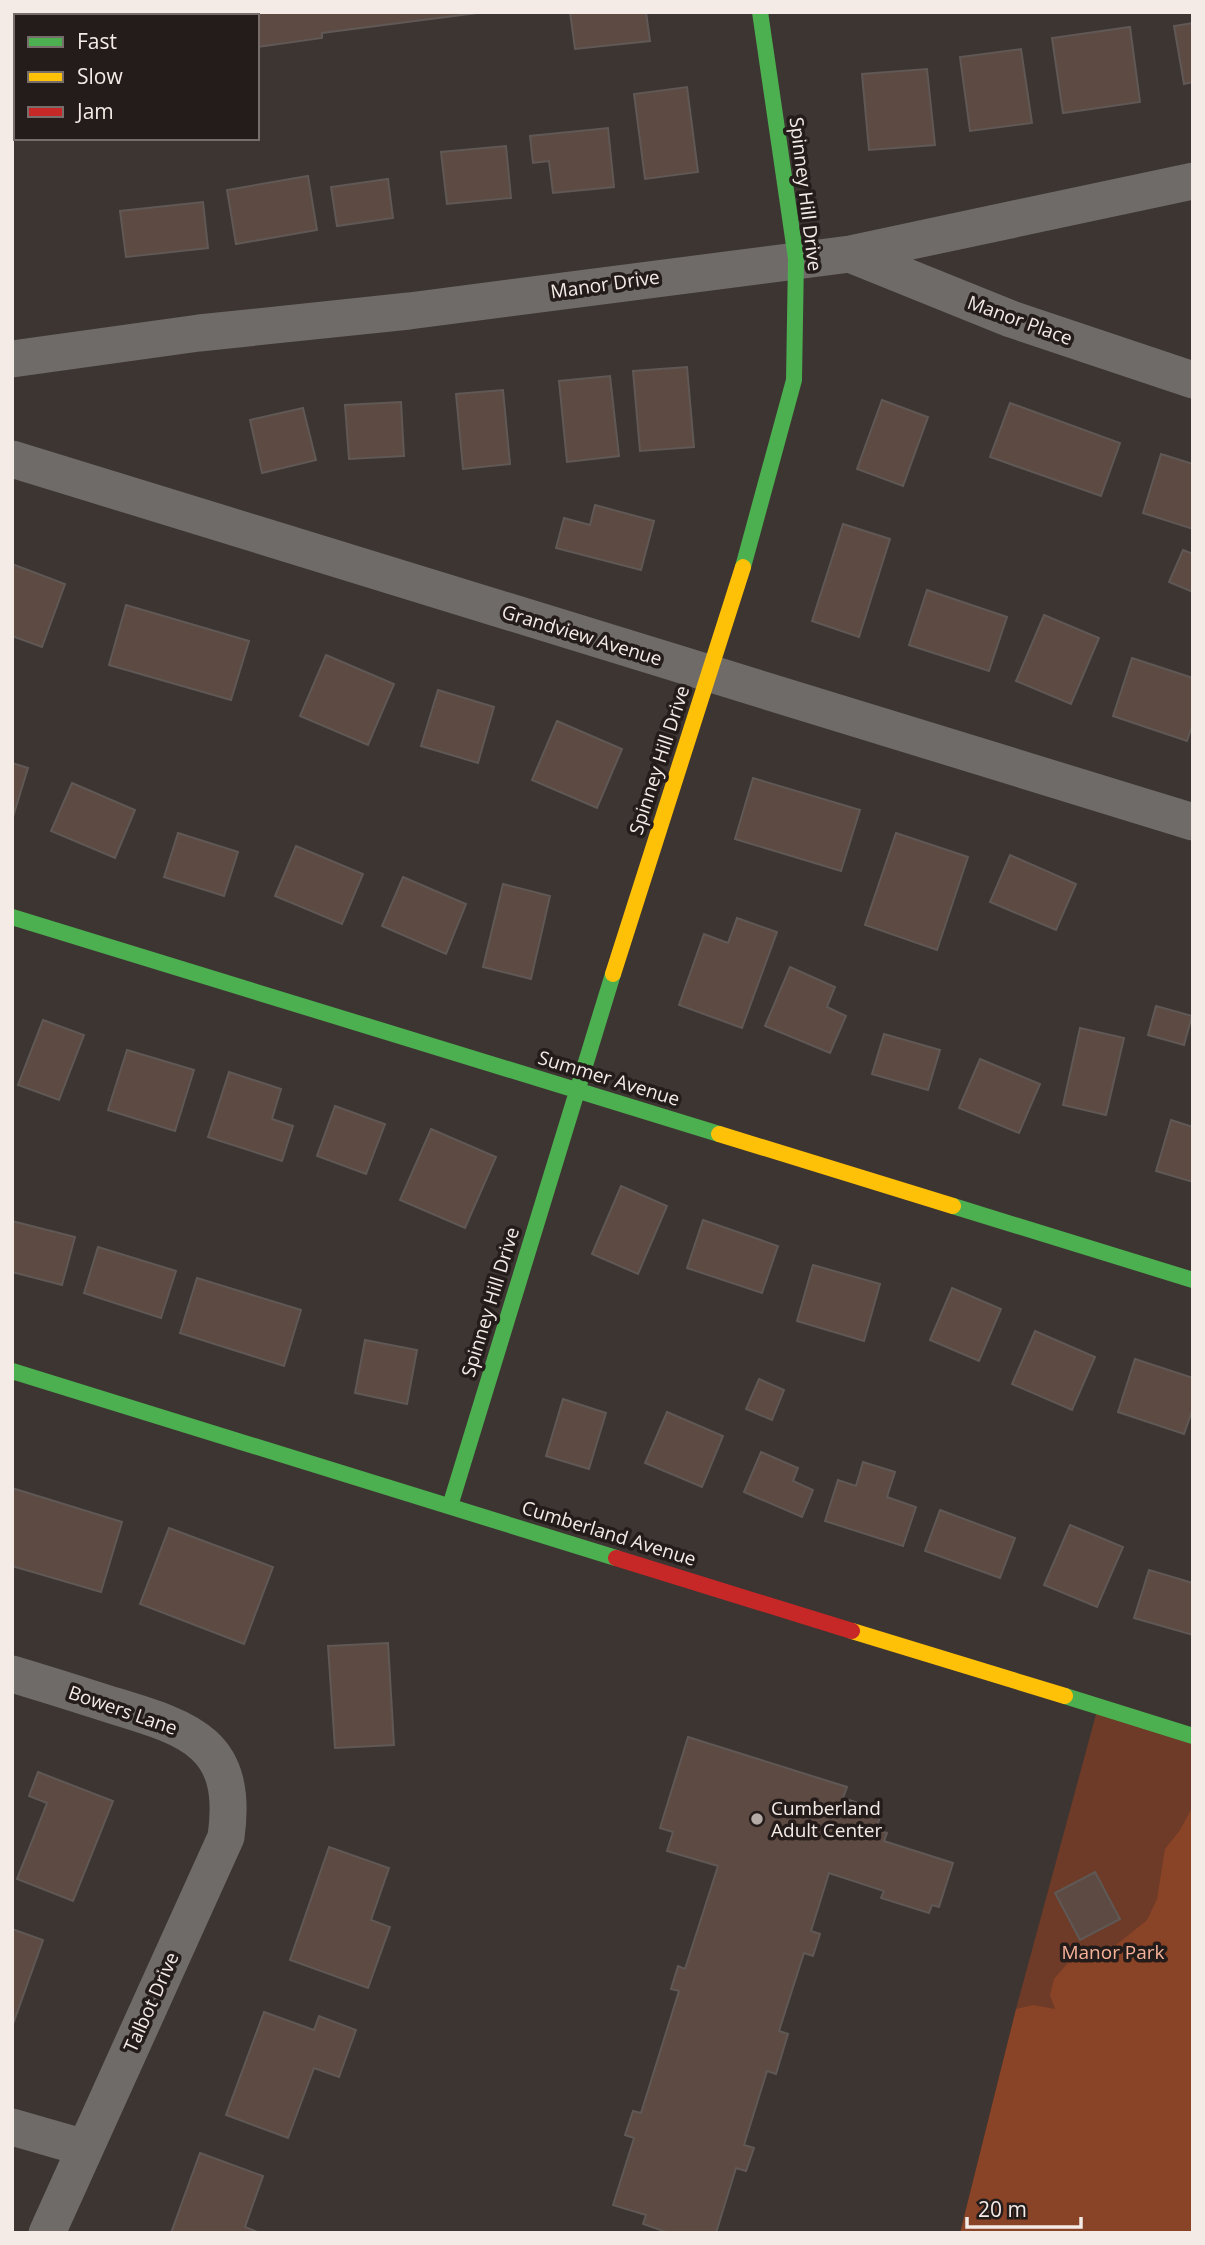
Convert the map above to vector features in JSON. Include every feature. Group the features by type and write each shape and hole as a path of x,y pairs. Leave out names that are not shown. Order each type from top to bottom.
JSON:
{"street":[{"name":"Spinney Hill Drive","path":"450,1506 576,1090 751,542 794,380 796,259 760,12"},
{"name":"Manor Drive","path":"12,359 850,254 1193,181"},
{"name":"Manor Place","path":"850,254 1011,319 1193,380"},
{"name":"Grandview Avenue","path":"12,459 1193,822"},
{"name":"Summer Avenue","path":"12,917 1193,1280"},
{"name":"Cumberland Avenue","path":"12,1371 1193,1736"},
{"name":"Bowers Lane","path":"12,1674 165,1721 196,1737 220,1767"},
{"name":"Talbot Drive","path":"47,2233 226,1837 230,1805 220,1767"},
{"path":"12,2127 85,2148"}],"green space":[{"name":"Manor Park","path":"1098,1707 1193,1736 1193,2057 1016,2009"},
{"path":"1193,1806 1193,2233 960,2233 1016,2009 1033,2005 1055,2009 1050,1995 1054,1979 1066,1965 1079,1955 1116,1945 1147,1920 1157,1899 1165,1849 1180,1830"}],"building":[{"path":"12,12 78,12 14,14 12,121"},
{"path":"485,12 322,33 322,38 259,47 259,14 188,14"},
{"path":"570,12 646,12 650,41 575,49"},
{"path":"1193,23 1193,82 1184,84 1174,26"},
{"path":"1130,27 1140,102 1063,113 1052,38"},
{"path":"1021,49 1032,123 970,131 960,57"},
{"path":"927,69 935,145 869,150 862,74"},
{"path":"687,87 698,172 645,179 634,94"},
{"path":"608,128 614,187 553,193 549,161 533,163 530,136"},
{"path":"506,146 511,198 447,204 441,152"},
{"path":"308,176 317,230 236,244 227,190"},
{"path":"388,179 393,218 337,226 331,187"},
{"path":"203,202 208,248 126,257 120,211"},
{"path":"687,367 694,447 640,451 633,371"},
{"path":"610,376 619,456 567,462 559,381"},
{"path":"503,390 510,464 463,469 456,394"},
{"path":"882,400 928,417 903,486 857,469"},
{"path":"401,402 404,456 349,459 345,405"},
{"path":"1010,403 1120,443 1101,496 990,457"},
{"path":"303,408 316,460 262,473 250,420"},
{"path":"1161,454 1193,464 1193,529 1143,513"},
{"path":"595,505 654,521 641,570 556,548 564,518 590,525"},
{"path":"843,524 890,539 859,637 812,621"},
{"path":"1183,550 1193,554 1193,592 1169,582"},
{"path":"12,564 65,584 42,647 12,636"},
{"path":"927,590 1007,617 989,671 909,645"},
{"path":"126,605 249,641 231,700 109,665"},
{"path":"1044,615 1099,638 1071,704 1016,681"},
{"path":"326,655 394,684 368,745 300,716"},
{"path":"1132,658 1193,678 1193,723 1187,741 1113,716"},
{"path":"438,690 494,707 478,763 421,746"},
{"path":"557,721 622,749 597,808 532,780"},
{"path":"12,763 28,768 12,820"},
{"path":"753,778 860,810 841,871 735,839"},
{"path":"72,783 135,810 115,858 51,831"},
{"path":"178,833 238,852 224,896 164,877"},
{"path":"896,833 968,857 937,950 865,925"},
{"path":"296,846 363,874 342,924 275,896"},
{"path":"1010,855 1076,884 1056,930 990,902"},
{"path":"403,877 466,904 446,954 382,926"},
{"path":"503,884 550,896 531,979 483,967"},
{"path":"737,918 777,932 742,1028 679,1005 704,934 728,943"},
{"path":"790,967 835,987 827,1007 846,1016 830,1053 765,1026"},
{"path":"1156,1006 1192,1016 1184,1045 1148,1035"},
{"path":"43,1020 84,1035 59,1100 18,1085"},
{"path":"1080,1028 1124,1038 1106,1115 1063,1105"},
{"path":"884,1034 940,1050 928,1090 872,1074"},
{"path":"127,1050 194,1070 175,1131 108,1110"},
{"path":"980,1059 1040,1084 1019,1133 959,1108"},
{"path":"229,1072 281,1089 272,1119 293,1126 282,1161 208,1137"},
{"path":"335,1106 385,1124 366,1174 317,1156"},
{"path":"1171,1120 1193,1127 1193,1182 1156,1171"},
{"path":"431,1129 496,1157 465,1228 400,1200"},
{"path":"621,1186 667,1206 638,1274 592,1254"},
{"path":"703,1220 778,1246 762,1293 687,1268"},
{"path":"12,1221 75,1237 62,1285 12,1272"},
{"path":"98,1247 176,1271 161,1318 84,1293"},
{"path":"813,1265 880,1284 864,1341 797,1321"},
{"path":"197,1278 301,1310 284,1366 180,1333"},
{"path":"952,1288 1001,1309 979,1361 930,1340"},
{"path":"1035,1331 1095,1357 1072,1410 1012,1384"},
{"path":"365,1340 417,1350 407,1404 355,1393"},
{"path":"1135,1359 1193,1378 1193,1408 1184,1434 1118,1412"},
{"path":"759,1379 784,1390 772,1420 746,1409"},
{"path":"563,1399 606,1413 589,1469 546,1456"},
{"path":"667,1412 723,1436 702,1487 645,1463"},
{"path":"761,1452 798,1468 793,1481 813,1490 802,1517 744,1492"},
{"path":"863,1462 895,1472 887,1497 916,1507 903,1546 825,1521 838,1480 856,1486"},
{"path":"12,1488 122,1522 101,1592 12,1566"},
{"path":"940,1510 1015,1538 1000,1578 925,1551"},
{"path":"1070,1525 1123,1547 1097,1607 1044,1585"},
{"path":"169,1528 273,1567 244,1644 140,1604"},
{"path":"1149,1570 1193,1583 1193,1635 1134,1618"},
{"path":"388,1643 394,1745 335,1748 328,1646"},
{"path":"688,1737 847,1787 843,1798 882,1811 876,1829 887,1833 884,1841 953,1863 939,1907 932,1905 929,1913 881,1898 884,1891 829,1873 811,1931 820,1934 813,1956 804,1953 779,2031 788,2034 776,2074 767,2071 744,2145 754,2148 746,2171 736,2168 716,2233 669,2233 643,2224 646,2215 613,2205 634,2138 625,2135 633,2111 641,2113 679,1991 671,1989 678,1966 685,1969 718,1866 667,1851 673,1832 660,1828"},
{"path":"38,1772 113,1801 73,1901 17,1879 47,1803 29,1796"},
{"path":"329,1847 389,1868 371,1920 390,1927 368,1988 290,1960"},
{"path":"1095,1872 1120,1919 1080,1940 1055,1893"},
{"path":"12,1929 43,1940 12,2027"},
{"path":"264,2012 314,2030 319,2016 356,2030 339,2077 314,2068 288,2138 226,2115"},
{"path":"200,2153 263,2176 245,2227 260,2233 171,2233"}],"traffic: fast":[{"path":"743,567 794,380 796,259 760,12"},
{"path":"12,917 719,1134"},
{"path":"450,1506 613,974"},
{"path":"953,1206 1193,1280"},
{"path":"12,1371 616,1558"},
{"path":"1065,1696 1193,1736"}],"traffic: slow":[{"path":"613,974 743,567"},
{"path":"719,1134 953,1206"},
{"path":"852,1631 1065,1696"}],"traffic: jam":[{"path":"616,1558 852,1631"}],"place":[{"name":"Cumberland Adult Center","path":"757,1819"}]}
